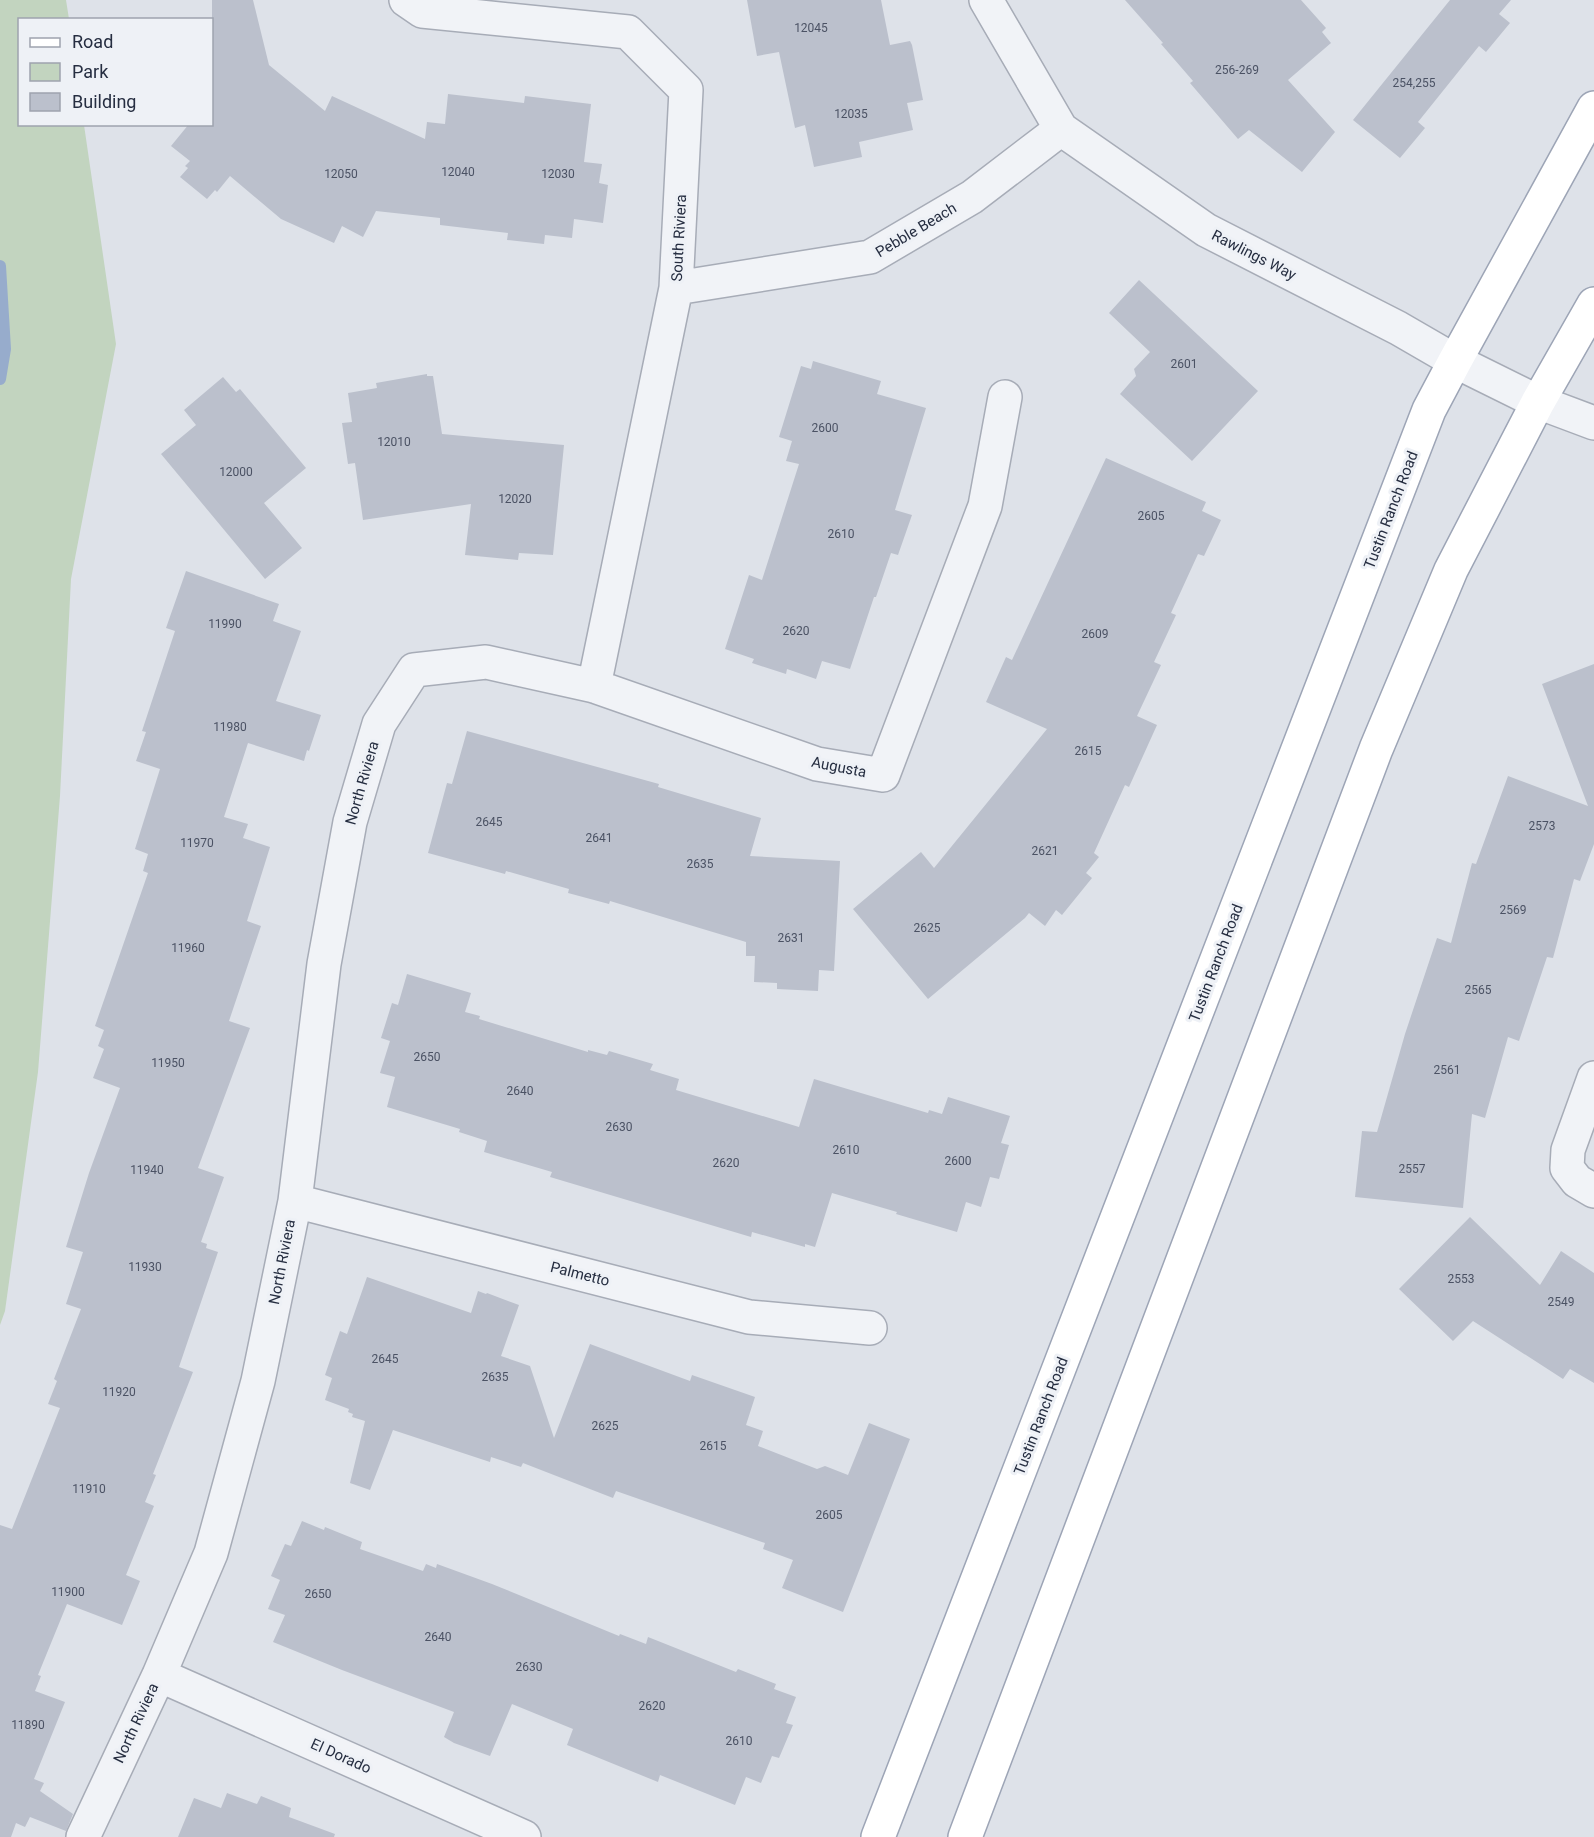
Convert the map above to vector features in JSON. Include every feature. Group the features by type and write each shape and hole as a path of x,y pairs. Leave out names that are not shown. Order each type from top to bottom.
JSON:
{"main road":[{"name":"Tustin Ranch Road","path":"878,1837 1430,410 1594,108"},
{"path":"965,1837 1376,749 1451,570 1538,402 1594,304"}],"street":[{"name":"South Riviera","path":"406,0 422,11 628,32 686,90 676,288 594,686"},
{"name":"Rawlings Way","path":"986,0 1061,129 1206,230 1398,328 1455,361 1538,402 1594,423"},
{"name":"Pebble Beach","path":"676,288 870,257 972,197 1061,129"},
{"name":"Augusta","path":"414,670 486,662 594,686 817,764 882,775 985,506 1005,398"},
{"name":"North Riviera","path":"84,1837 159,1675 214,1541 258,1380 295,1201 324,964 350,822 379,724 414,670"},
{"path":"1594,1078 1568,1150 1567,1168 1577,1181 1594,1191"},
{"name":"Palmetto","path":"295,1201 749,1317 870,1328"},
{"name":"El Dorado","path":"159,1675 524,1837"}],"green space":[{"path":"0,0 66,0 69,18 18,18 18,126 84,126 116,344 71,579 60,796 38,1072 5,1311 0,1325"}],"building":[{"path":"212,0 253,0 269,65 325,111 332,96 425,139 427,122 445,124 448,94 524,103 525,96 591,104 584,162 602,164 599,183 608,185 603,223 574,219 572,238 545,235 544,244 507,240 508,233 440,225 440,218 376,211 363,237 342,226 334,243 281,219 230,176 217,192 215,190 207,199 180,177 188,168 185,166 190,161 171,146 187,126 213,126"},
{"path":"747,0 881,0 890,45 910,41 912,45 923,100 907,103 913,130 859,142 862,157 814,167 805,125 795,128 779,52 757,56"},
{"path":"1125,0 1301,0 1326,28 1322,32 1331,43 1288,80 1335,132 1302,172 1249,130 1238,139 1190,83 1193,81 1161,44 1163,43"},
{"path":"1450,0 1511,0 1499,14 1510,23 1486,52 1479,46 1418,122 1425,128 1400,158 1353,120"},
{"path":"1139,280 1258,391 1192,461 1120,394 1136,376 1134,369 1150,352 1109,313"},
{"path":"813,361 881,381 877,394 926,408 895,510 912,515 898,555 891,553 850,669 822,661 816,679 787,669 786,674 752,663 754,659 725,649 749,575 762,580 799,464 786,461 792,441 779,437 801,366 811,369"},
{"path":"427,374 427,376 433,376 442,434 564,445 553,555 519,553 518,560 465,555 471,504 363,520 355,463 348,464 342,423 352,422 348,393 377,388 376,383"},
{"path":"223,377 236,392 240,389 306,468 264,503 302,548 265,579 161,454 196,425 184,410"},
{"path":"1106,458 1206,502 1202,511 1221,520 1204,556 1198,554 1171,613 1176,615 1154,662 1161,665 1137,716 1157,725 1129,787 1125,785 1094,853 1099,857 1086,873 1092,878 1062,915 1056,910 1045,926 1029,913 928,999 853,909 921,852 934,868 1047,729 986,702 1006,657 1012,660"},
{"path":"186,571 279,604 273,621 301,631 276,701 321,715 304,761 248,743 224,817 248,824 243,838 270,847 247,921 261,926 229,1021 250,1028 198,1168 224,1177 201,1242 207,1244 206,1248 218,1252 179,1367 193,1372 153,1474 156,1475 145,1502 154,1506 126,1575 140,1581 122,1625 67,1604 38,1675 41,1676 35,1691 65,1702 34,1779 44,1783 40,1791 73,1814 66,1831 30,1817 25,1827 16,1823 11,1837 0,1837 0,1525 12,1529 60,1408 48,1404 57,1381 54,1379 81,1309 66,1304 83,1252 66,1247 89,1173 120,1088 93,1078 104,1049 98,1046 104,1030 95,1026 148,873 143,871 148,854 135,849 160,769 136,761 146,732 142,731 175,631 166,628"},
{"path":"1594,664 1594,844 1580,881 1574,879 1553,958 1547,957 1519,1041 1508,1037 1485,1118 1472,1114 1463,1208 1355,1197 1362,1131 1377,1132 1405,1034 1437,938 1451,943 1472,863 1476,864 1508,776 1588,806 1542,684"},
{"path":"467,731 659,784 658,787 761,818 750,856 840,861 834,971 819,970 818,991 777,989 777,983 754,982 755,956 746,956 746,942 610,901 609,904 568,893 569,889 506,871 505,874 428,853 447,783 452,784"},
{"path":"407,974 471,993 465,1012 480,1016 479,1019 588,1052 588,1050 607,1055 609,1051 653,1064 650,1070 679,1079 676,1090 799,1127 814,1079 928,1113 929,1110 942,1114 948,1097 1010,1116 1001,1143 1009,1145 999,1179 990,1177 981,1207 966,1202 957,1232 832,1193 815,1247 805,1244 805,1247 752,1232 751,1237 550,1177 552,1172 484,1152 487,1141 459,1132 460,1129 387,1107 395,1077 380,1073 390,1041 381,1038 392,1003 398,1005"},
{"path":"1470,1217 1540,1285 1561,1251 1594,1273 1594,1383 1570,1369 1563,1379 1473,1321 1453,1341 1399,1289"},
{"path":"367,1277 471,1313 478,1291 519,1305 501,1356 530,1366 554,1438 590,1344 690,1381 692,1375 755,1397 746,1425 763,1431 758,1446 817,1469 825,1466 848,1475 869,1423 910,1439 843,1612 782,1588 793,1560 763,1549 765,1543 616,1491 613,1498 523,1463 521,1467 491,1457 490,1462 393,1430 370,1490 350,1483 365,1421 352,1417 353,1414 348,1412 349,1409 325,1400 332,1378 325,1375 340,1331 347,1334"},
{"path":"302,1521 324,1530 325,1527 362,1542 360,1549 423,1571 426,1564 436,1568 437,1564 619,1636 620,1634 646,1644 648,1637 736,1672 738,1669 776,1684 774,1689 796,1697 786,1723 793,1725 779,1758 772,1756 761,1783 746,1777 735,1805 660,1775 658,1782 567,1745 573,1729 512,1704 490,1756 454,1743 444,1737 454,1712 273,1642 285,1615 268,1609 280,1580 271,1576 285,1544 291,1546"},
{"path":"227,1793 257,1804 261,1796 291,1808 289,1817 335,1834 334,1837 178,1837 194,1798 221,1808"}],"waterway":[{"path":"0,266 5,349 0,379"}]}
